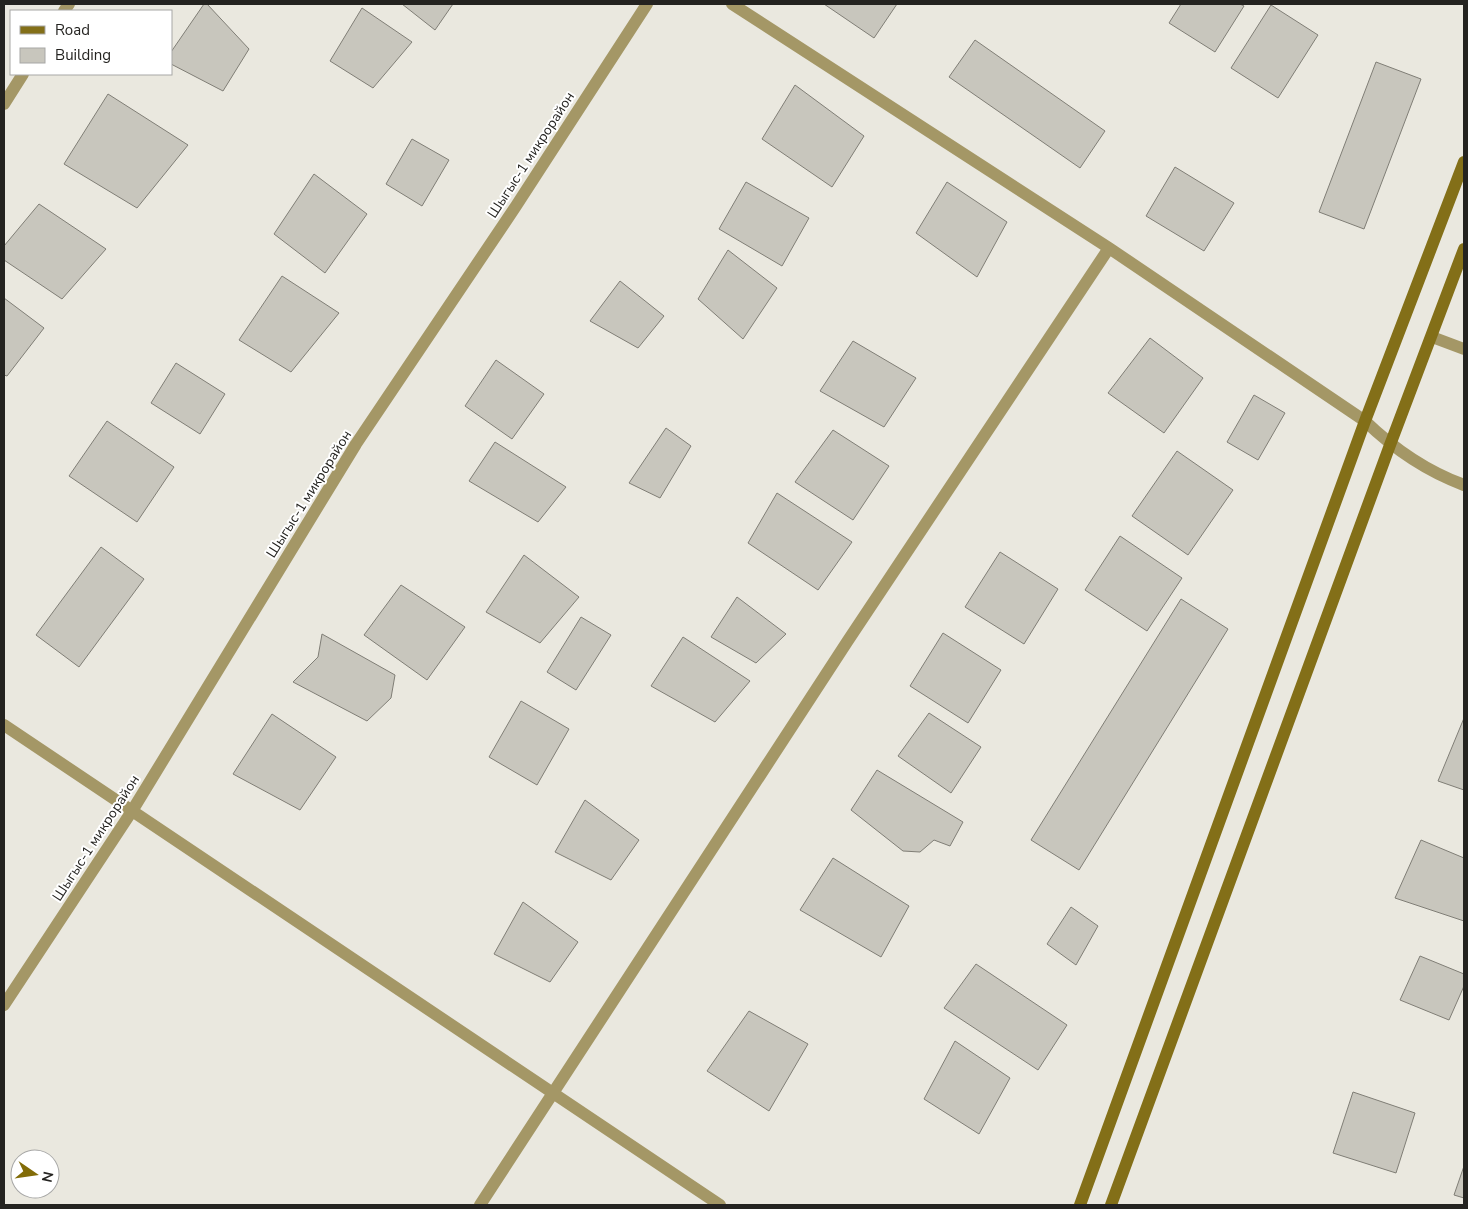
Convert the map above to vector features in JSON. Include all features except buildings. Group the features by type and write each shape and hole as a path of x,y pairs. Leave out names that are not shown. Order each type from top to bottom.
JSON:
{"street":[{"name":"Шыгыс-1 микрорайон","path":"4,1004 132,811 356,444 516,206 647,4"},
{"path":"732,4 1109,248 1365,421 1390,445 1440,476 1464,484"},
{"path":"4,104 22,75"},
{"path":"1080,1205 1365,421 1464,162"},
{"path":"480,1205 847,642 1109,248"},
{"path":"1111,1205 1390,445 1464,249"},
{"path":"1432,337 1464,348"},
{"path":"4,725 720,1205"}]}
